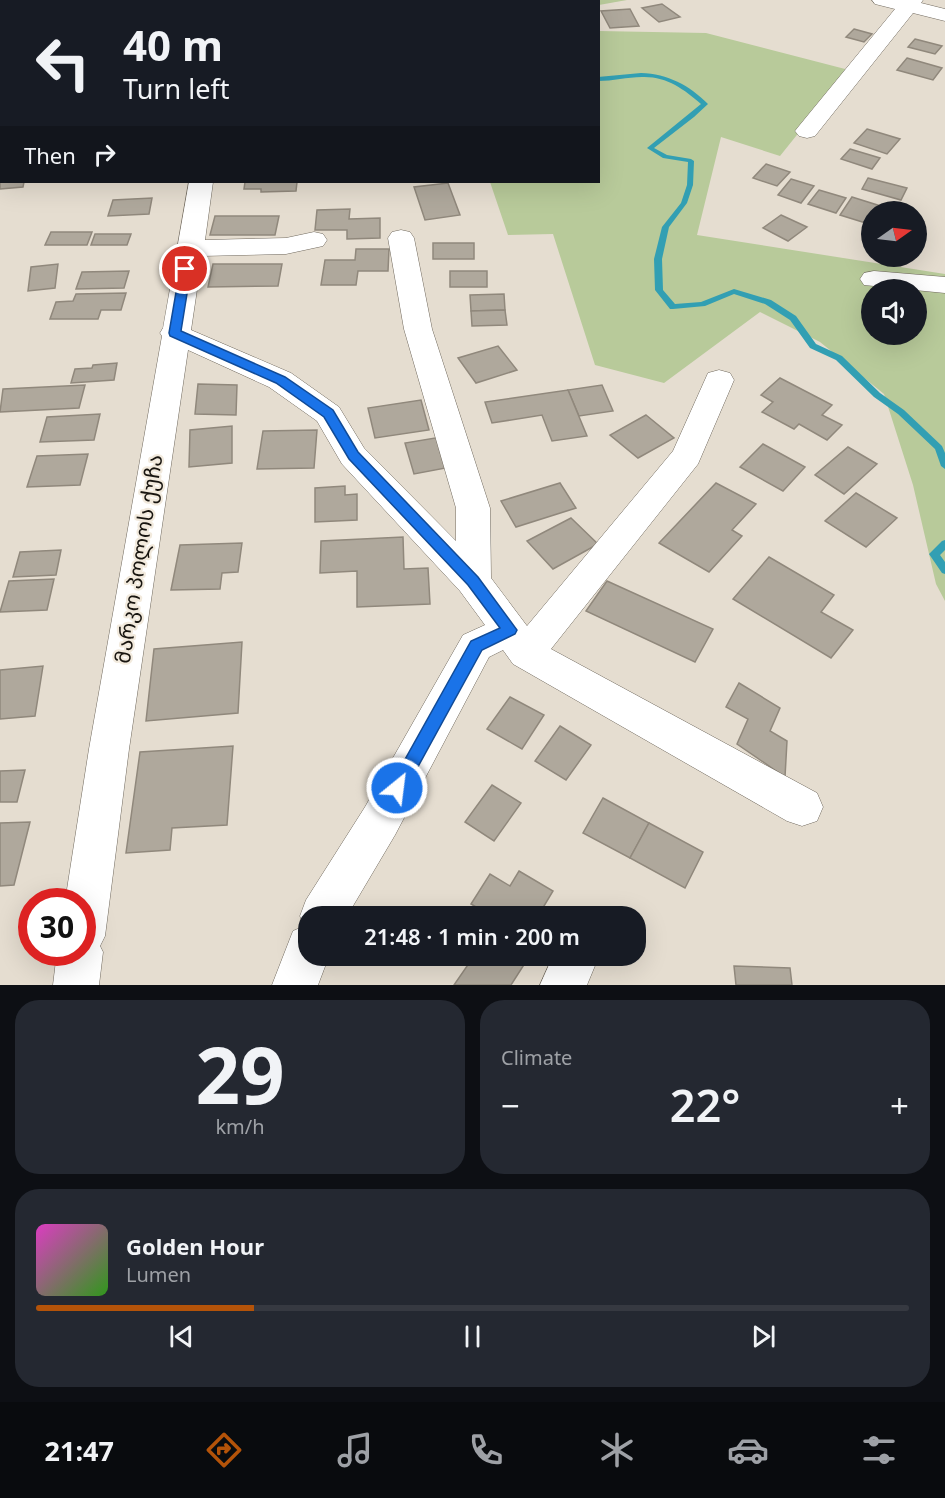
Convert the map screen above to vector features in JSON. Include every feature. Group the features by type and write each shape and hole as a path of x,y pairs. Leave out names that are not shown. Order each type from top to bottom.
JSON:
{"street":[{"path":"882,0 911,3 945,15"},
{"path":"807,131 911,3"},
{"name":"მარკო პოლოს ქუჩა","path":"89,888 174,333 201,183"},
{"path":"401,237 418,329 472,508 473,581"},
{"path":"189,248 286,246 314,240"},
{"path":"927,283 945,285"},
{"path":"174,333 280,380 328,414 353,456 473,581 518,641 802,807"},
{"path":"328,906 380,820 476,646 518,641 687,456 719,380"},
{"path":"76,985 78,966"},
{"path":"295,985 302,966"},
{"path":"563,985 572,966"}],"green space":[{"path":"600,0 627,0 600,5"},
{"path":"600,31 706,33 849,70 780,156 721,137 697,235 861,261 861,267 900,267 945,274 945,601 936,584 913,485 884,394 820,342 760,312 664,383 595,365 553,234 508,235 490,183 600,183"}],"building":[{"path":"662,4 680,17 659,22 642,8"},
{"path":"630,9 639,26 610,28 601,11"},
{"path":"854,29 872,34 864,42 846,37"},
{"path":"915,39 942,46 935,54 908,47"},
{"path":"907,58 942,68 933,80 897,70"},
{"path":"867,129 900,139 887,154 854,143"},
{"path":"850,149 880,158 872,169 841,159"},
{"path":"766,164 790,172 777,186 753,178"},
{"path":"868,178 907,188 901,200 862,189"},
{"path":"791,179 814,186 801,203 778,195"},
{"path":"0,183 24,183 23,187 0,189"},
{"path":"245,183 297,183 296,191 261,192 261,189 244,189"},
{"path":"448,183 460,215 425,220 414,187"},
{"path":"819,190 846,198 836,213 808,204"},
{"path":"852,197 865,201 861,201 861,222 840,215"},
{"path":"152,198 149,214 108,216 113,200"},
{"path":"350,209 349,219 380,218 380,238 347,239 347,230 315,230 317,210"},
{"path":"781,215 807,227 788,241 763,228"},
{"path":"215,216 279,216 275,235 210,235"},
{"path":"51,232 92,232 87,245 45,245"},
{"path":"95,234 131,234 127,245 91,245"},
{"path":"433,243 474,243 474,259 433,259"},
{"path":"356,249 389,249 388,271 358,271 356,285 321,285 325,260 355,260"},
{"path":"58,264 55,288 28,291 31,267"},
{"path":"213,264 282,264 278,286 208,287"},
{"path":"129,271 124,288 76,289 82,272"},
{"path":"450,271 487,271 487,287 450,287"},
{"path":"126,293 121,310 101,310 98,319 50,319 56,302 73,301 76,294"},
{"path":"504,294 505,310 471,311 470,295"},
{"path":"505,310 507,325 472,326 471,311"},
{"path":"498,346 517,370 476,383 458,358"},
{"path":"117,363 114,380 71,383 75,369"},
{"path":"780,378 832,405 822,415 842,425 827,440 799,424 794,429 762,412 773,402 761,395"},
{"path":"198,384 237,385 236,415 195,414"},
{"path":"85,385 79,408 0,412 3,389"},
{"path":"602,385 613,411 579,416 568,390"},
{"path":"568,390 587,436 552,441 542,415 492,423 485,402"},
{"path":"421,400 429,430 375,438 368,408"},
{"path":"100,414 94,440 40,442 47,417"},
{"path":"646,415 674,438 638,458 610,435"},
{"path":"232,426 232,463 189,467 190,430"},
{"path":"317,430 314,468 257,469 263,431"},
{"path":"441,437 451,467 414,474 405,443"},
{"path":"763,444 805,467 783,491 740,467"},
{"path":"848,447 877,464 844,494 815,475"},
{"path":"88,454 80,485 27,487 37,456"},
{"path":"560,483 576,508 516,527 501,501"},
{"path":"716,483 756,504 732,530 742,536 709,572 659,543"},
{"path":"345,486 345,495 357,494 357,520 315,522 315,488"},
{"path":"856,493 897,518 866,547 825,521"},
{"path":"571,518 598,544 553,569 527,541"},
{"path":"403,537 404,569 428,568 430,604 357,607 357,571 320,573 321,541"},
{"path":"242,543 238,572 222,573 220,589 171,590 180,545"},
{"path":"61,550 56,575 13,577 20,552"},
{"path":"769,557 834,595 821,612 853,630 831,658 733,599"},
{"path":"54,579 47,610 0,612 9,581"},
{"path":"607,581 713,629 695,662 586,611"},
{"path":"242,642 238,713 146,721 154,649"},
{"path":"43,666 35,716 0,719 0,670"},
{"path":"739,683 780,708 770,731 787,741 785,777 737,744 748,719 726,707"},
{"path":"510,697 544,715 522,749 487,729"},
{"path":"560,726 591,745 566,780 535,761"},
{"path":"233,746 227,825 172,828 170,850 126,853 140,752"},
{"path":"25,770 17,802 0,802 0,771"},
{"path":"492,785 521,803 494,841 465,822"},
{"path":"603,798 649,823 630,858 583,833"},
{"path":"30,822 14,885 0,886 0,823"},
{"path":"649,823 703,852 685,888 630,858"},
{"path":"519,871 553,891 544,906 474,906 471,904 490,874 510,886"},
{"path":"467,966 523,966 511,985 454,985"},
{"path":"734,966 790,968 792,985 736,985"}],"waterway":[{"path":"600,79 641,75 660,77 684,87 705,104 650,148 665,157 691,161 690,185 684,203 666,227 658,259 659,290 673,307 702,304 734,291 768,302 793,318 813,346 839,358 877,395 901,412 939,448 945,466"},
{"path":"945,544 934,554 945,570"}],"route":[{"path":"185,269 174,333 280,380 328,414 353,456 473,581 510,630 476,646 397,788"}]}
